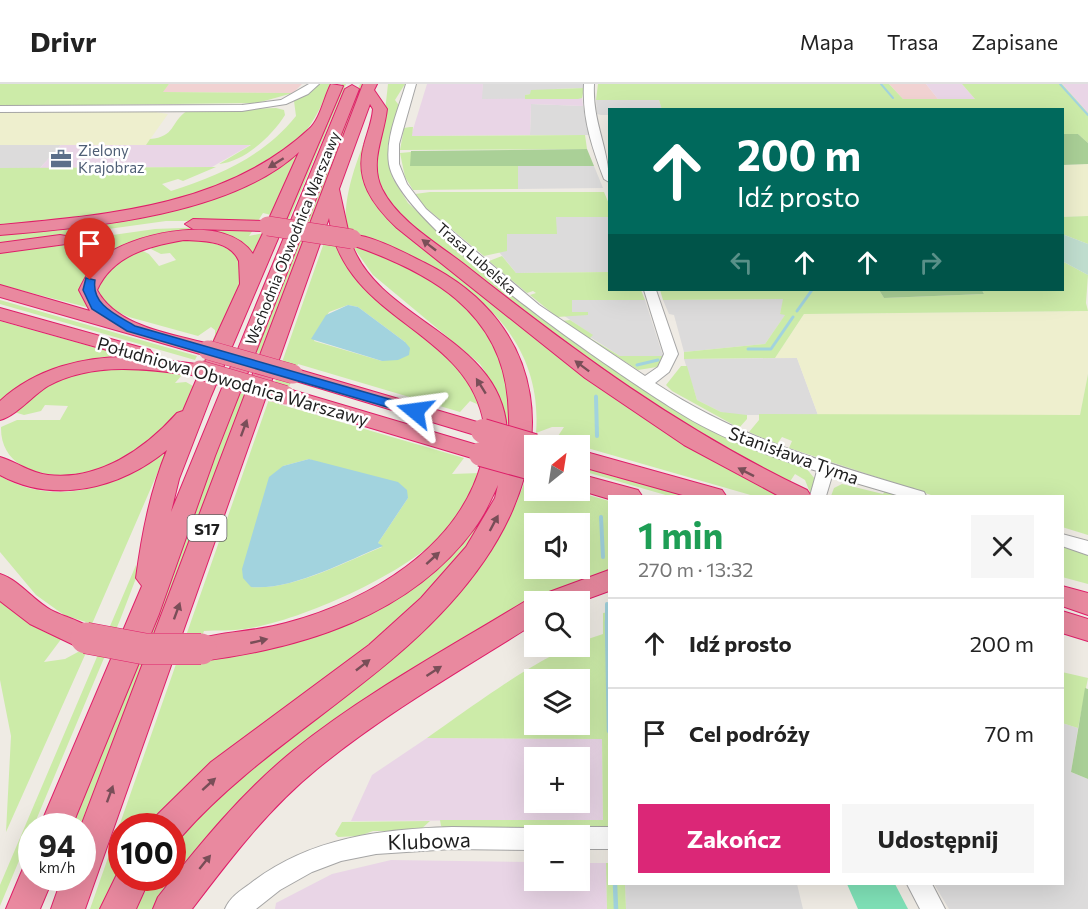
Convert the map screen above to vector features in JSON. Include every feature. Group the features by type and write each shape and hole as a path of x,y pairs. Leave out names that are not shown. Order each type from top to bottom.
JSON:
{"highway":[{"path":"145,614 158,515 167,479 200,396 337,84"},
{"path":"363,86 380,109 368,158 370,183 386,208 403,224 646,413 721,459 797,495"},
{"name":"S17","path":"96,831 332,187 363,86"},
{"name":"Wschodnia Obwodnica Warszawy","path":"145,614 230,393 363,86"},
{"path":"0,230 125,216 207,194 276,163 303,143 319,124"},
{"path":"0,584 21,605 43,620 86,638 146,649 201,649 251,643 287,634 346,614 377,598 429,562 452,539 473,513 491,475 496,453 497,430 493,409 485,390 468,366 378,294 353,265 342,242 332,187"},
{"path":"0,248 177,225 268,226 352,239 390,252 434,274 457,290 492,326 514,365 523,408 520,452 513,480 492,527 471,560 442,596 395,640 222,772 181,813"},
{"path":"131,328 96,306 88,290 96,270 107,261 135,246 153,240 188,236 228,242 245,255 249,264 249,285"},
{"name":"Południowa Obwodnica Warszawy","path":"0,291 293,375 524,457"},
{"name":"Południowa Obwodnica Warszawy","path":"0,314 285,396 482,442"},
{"path":"0,413 24,392 43,380 87,365 127,361 200,370"},
{"path":"0,465 11,473 29,480 51,483 95,478 119,470 138,461 165,442 185,419 200,396"},
{"path":"590,461 710,495"},
{"path":"590,485 626,495"},
{"path":"580,591 608,580"},
{"path":"1064,597 1088,604"},
{"name":"S17","path":"61,813 145,614"},
{"path":"170,909 237,824 305,760 384,703 524,616"},
{"path":"1064,623 1088,630"},
{"path":"1064,633 1088,639"},
{"path":"23,909 31,891"},
{"path":"68,909 74,891"},
{"path":"117,909 126,891"}],"street":[{"path":"0,109 242,108 283,102 305,92 314,84"},
{"name":"Trasa Lubelska","path":"411,84 393,152 398,177 414,202 534,308 645,383"},
{"path":"589,84 587,102 592,133 608,175"},
{"path":"645,383 664,369 671,354 650,291"},
{"name":"Stanisława Tyma","path":"645,383 689,412 737,436 826,469 915,495"},
{"path":"818,495 826,469"},
{"path":"1064,541 1088,548"},
{"name":"Klubowa","path":"237,909 278,876 325,853 366,843 395,840 524,838"},
{"path":"590,838 608,838"},
{"path":"919,885 933,909"}],"shaded area":[{"path":"169,84 302,84 293,93 162,92"},
{"path":"427,84 483,84 482,99 582,98 583,106 531,104 530,135 411,136"},
{"path":"483,84 585,84 584,88 555,89 525,95 525,99 481,99"},
{"path":"889,84 926,84 938,99 903,99"},
{"path":"926,84 962,84 975,99 938,99"},
{"path":"1062,84 1088,84 1088,113 1075,99"},
{"path":"596,100 659,100 662,108 608,108 608,115 597,114"},
{"path":"531,104 583,106 589,135 530,135"},
{"path":"252,144 212,167 40,168 61,145"},
{"path":"0,145 61,145 40,168 0,168"},
{"path":"518,166 594,166 603,188 518,189"},
{"path":"555,217 608,217 608,272 516,273 499,252 506,234"},
{"path":"784,299 780,314 786,314 765,344 684,352 674,315 669,314 663,300"},
{"path":"572,300 645,300 663,356 620,356 590,337 592,335 563,315 587,312 572,312"},
{"path":"797,358 818,415 733,415 721,412 697,400 684,359"},
{"path":"1064,724 1078,728 1071,772 1088,779 1088,909 949,909 935,885 1064,885"},
{"path":"427,738 602,739 603,820 351,821 372,775"},
{"path":"391,860 524,862 524,891 590,891 590,863 606,863 607,909 275,909 276,903 332,874"},
{"path":"625,885 797,885 803,909 626,909"}],"green space":[{"path":"0,84 169,84 163,92 293,93 257,103 0,106"},
{"path":"317,84 331,84 315,118 302,136 281,153 227,182 196,193 132,209 0,226 0,168 216,167 183,181 178,179 162,184 171,191 223,171 255,154 296,116 294,101"},
{"path":"342,84 346,84 288,222 283,222"},
{"path":"360,84 364,84 311,226 306,225"},
{"path":"388,84 405,84 395,100 401,108 393,128 388,151 392,177 408,203 550,325 617,370 806,468 815,479 811,495 805,480 795,474 789,483 661,417 417,231 384,200 371,169 385,111"},
{"path":"598,84 889,84 903,99 975,99 962,84 1062,84 1088,113 1088,143 1078,134 1064,134 1064,108 661,108 659,100 596,100"},
{"path":"584,88 582,98 578,99 525,99 525,95 530,94 531,90"},
{"path":"276,108 284,110 285,115 273,131 256,147 228,162 219,164 251,145 146,145 150,139 158,138 169,132 187,111"},
{"path":"376,110 365,153 395,222 769,487 787,495 751,495 590,449 590,435 559,435 564,427 552,427 536,433 534,393 524,358 505,327 480,301 451,279 418,260 347,233 347,202 354,171"},
{"path":"0,112 156,112 168,114 146,145 0,145"},
{"path":"413,127 412,136 585,135 587,149 400,150 404,128"},
{"path":"1064,134 1078,134 1088,143 1088,164 1064,165"},
{"path":"306,146 271,215 263,213 258,221 166,221 0,244 0,233 133,217 288,160"},
{"path":"587,149 594,166 410,166 411,151"},
{"path":"411,152 411,166 518,166 518,189 413,190 405,177 400,153"},
{"path":"1088,164 1088,216 1064,217 1064,165"},
{"path":"430,192 604,192 608,202 608,217 556,217 557,234 507,234 507,251 484,256 425,207 415,194"},
{"path":"1088,216 1088,244 1064,235 1064,217"},
{"path":"255,227 249,236 264,233 256,264 248,252 196,234 98,263 83,282 94,309 0,285 0,251 155,229"},
{"path":"301,233 306,234 261,354 255,352"},
{"path":"1064,235 1088,244 1088,275 1064,262"},
{"path":"326,237 335,240 348,268 368,292 419,331 450,360 474,394 482,414 477,404 470,401 460,412 298,364 282,405 464,458 452,474 480,473 467,505 452,526 428,548 405,564 352,593 295,616 245,629 204,631 193,659 283,646 355,619 462,540 492,503 470,539 420,600 362,650 265,722 163,813 124,813","holes":["348,305 358,307 405,342 382,361 314,341 329,312","309,459 408,498 378,543 382,547 300,580 283,585 251,587 283,466"]},
{"path":"179,240 211,243 239,256 242,284 185,408 141,449 121,462 98,471 81,474 44,474 27,468 13,459 4,446 1,427 17,420 60,420 68,406 45,405 41,411 24,415 14,412 38,390 54,380 85,370 133,367 182,375 175,383 186,382 193,386 215,335 215,330 211,327 198,336 129,317 109,308 95,291 108,265 141,250 149,254 159,266 176,260 170,253 161,254 151,249 155,245"},
{"path":"358,244 425,276 464,305 480,323 494,343 505,367 514,426 503,422 495,392 480,364 373,275 354,248"},
{"path":"502,256 516,273 608,272 608,291 641,291 645,300 572,300 572,312 588,312 588,315 557,317 530,295 536,293 533,291 527,293 489,261"},
{"path":"1064,262 1088,275 1086,303 1088,311 804,314 775,358 684,359 684,352 765,344 785,315 780,314 783,299 663,300 660,291 880,291 884,298 984,294 982,291 1064,291"},
{"path":"880,291 982,291 984,294 884,298"},
{"path":"0,300 197,356 195,360 0,304"},
{"path":"1088,311 1088,374 1080,415 818,415 797,358 775,358 804,314"},
{"path":"570,320 593,335 590,338 620,356 663,356 664,359 657,367 638,370 562,321"},
{"path":"0,321 126,356 91,359 58,368 29,383 0,404"},
{"path":"681,366 687,366 697,400 721,412 747,415 747,419 739,428 672,391 666,385"},
{"path":"1088,374 1088,535 1064,528 1064,495 931,495 789,448 792,441 782,437 777,444 749,432 759,420 759,414 1080,415"},
{"path":"240,393 246,395 154,637 146,636"},
{"path":"167,451 92,624 64,615 36,595 0,552 0,476 21,486 43,491 65,492 86,489 128,474"},
{"path":"590,468 684,495 666,495 590,473"},
{"path":"524,482 524,501 590,501 590,496 608,501 608,570 590,577 590,513 524,513 524,579 584,579 551,591 524,591 524,604 460,642 186,883 186,827 206,805 246,769 385,662 454,597 484,561 508,521"},
{"path":"842,484 883,494 885,491 900,495 831,495 834,488"},
{"path":"1064,546 1088,553 1088,584 1064,578"},
{"path":"136,565 138,573 120,620 39,813 31,813"},
{"path":"0,598 62,638 44,662 65,659 89,646 6,832 11,736 0,680"},
{"path":"608,612 608,828 590,828 590,825 524,825 524,828 445,828 441,826 440,820 603,820 602,739 427,738 524,671 524,735 590,735 590,669 528,669 550,657 590,657 590,638 603,634 603,613"},
{"path":"138,656 146,657 87,813 77,813"},
{"path":"1064,672 1088,678 1078,728 1064,724"},
{"path":"1085,688 1088,689 1088,779 1071,772"},
{"path":"430,821 419,831 373,831 359,836 338,837 335,834 342,822"},
{"path":"18,843 18,863 0,906 0,885"},
{"path":"108,858 108,891 113,891 105,909 90,909"},
{"path":"606,863 608,863 608,885 625,885 626,909 607,909"},
{"path":"847,885 896,885 908,909 858,909"},
{"path":"145,891 176,891 156,909 136,909"}],"water":[{"path":"348,305 358,307 405,342 410,348 409,355 398,360 382,361 311,339 326,315"},
{"path":"309,459 398,482 407,490 408,498 378,543 383,546 301,580 267,587 251,587 243,578 242,569 269,477 283,466"}],"waterway":[{"path":"881,84 893,98"},
{"path":"1060,84 1088,115"},
{"path":"797,311 811,291"},
{"path":"748,349 771,349 793,317"},
{"path":"637,365 658,360"},
{"path":"596,397 597,436"},
{"path":"601,517 603,557"},
{"path":"607,604 607,621"},
{"path":"607,621 608,676"},
{"path":"615,885 616,909"}],"place":[{"name":"Zielony Krajobraz","path":"61,159"}],"route":[{"path":"90,280 88,290 96,306 131,328 415,411"}]}
